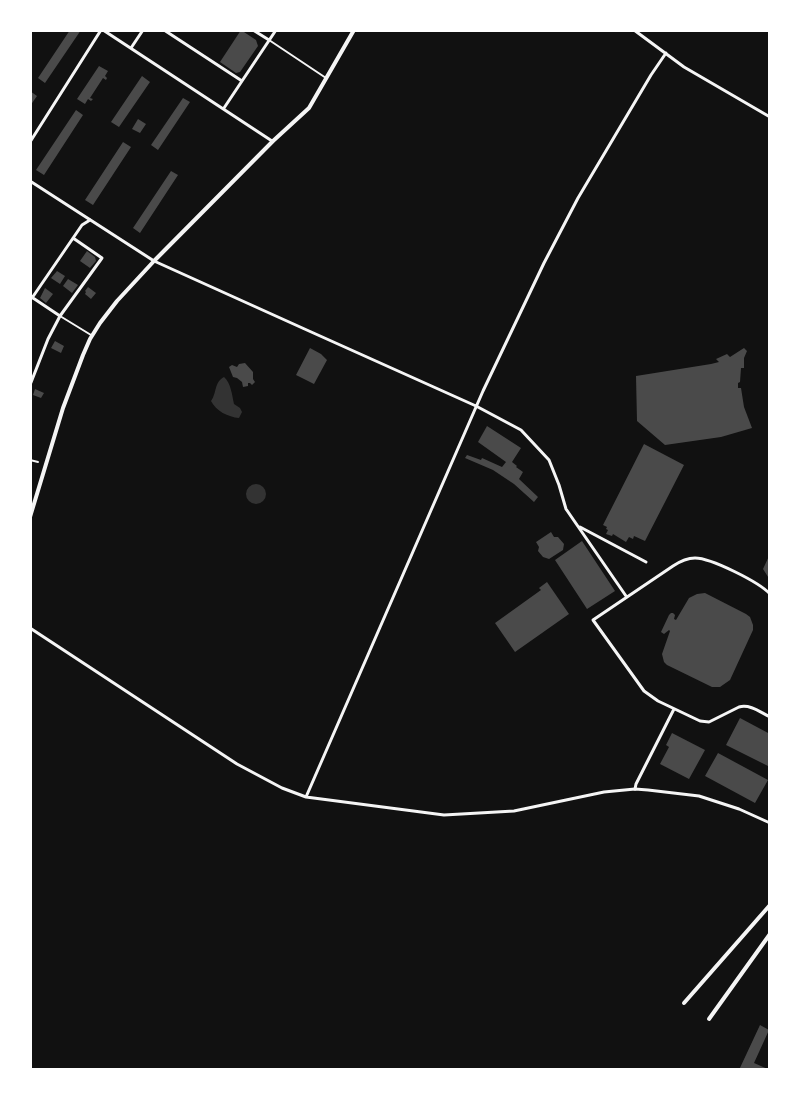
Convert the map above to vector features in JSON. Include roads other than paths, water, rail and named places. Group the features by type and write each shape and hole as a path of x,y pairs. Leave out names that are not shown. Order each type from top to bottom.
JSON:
{"main road":[{"path":"30,517 63,408 92,336 117,301 154,261 273,141 309,108 354,30"},
{"path":"684,1003 770,905"},
{"path":"709,1019 770,934"}],"street":[{"path":"30,142 102,30 273,141"},
{"path":"131,48 143,30"},
{"path":"164,30 242,81"},
{"path":"253,30 326,78"},
{"path":"224,108 276,30"},
{"path":"634,30 684,67 770,117"},
{"path":"306,797 476,405 544,263 578,198 666,53"},
{"path":"30,181 154,261 476,405 521,430 549,460 566,509 626,596"},
{"path":"90,220 82,225 31,297 92,336"},
{"path":"30,385 48,339 60,316 102,258 73,238"},
{"path":"30,460 38,462"},
{"path":"579,526 646,562"},
{"path":"770,594 710,560 687,559 626,596 593,620 644,691 658,701 704,722 744,706 770,717"},
{"path":"30,628 237,764 282,788 306,797 444,815 514,811 578,797 635,789 693,795 739,809 770,823"},
{"path":"635,789 674,709"}]}
